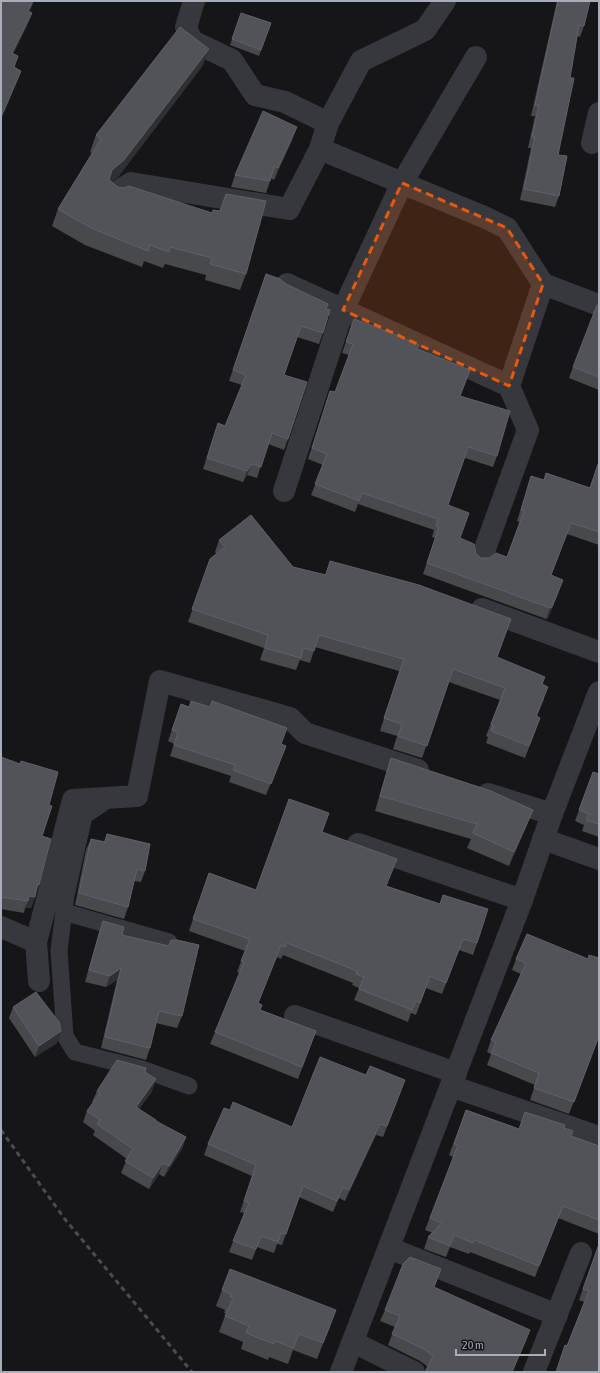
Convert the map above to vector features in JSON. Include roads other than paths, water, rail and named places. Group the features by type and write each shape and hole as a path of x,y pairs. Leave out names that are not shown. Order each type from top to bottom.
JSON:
{"street":[{"path":"194,1 186,27 192,41 232,60 255,95 286,102 328,123"},
{"path":"117,192 131,183 289,209 320,149 328,123 360,61 425,30 445,1"},
{"path":"284,491 344,310 402,183 476,57"},
{"path":"592,143 599,113"},
{"path":"320,149 507,228 543,284 599,305"},
{"path":"287,284 509,386"},
{"path":"482,557 528,430 509,386 543,284"},
{"path":"464,603 599,652"},
{"path":"39,981 36,942 73,800 137,796 160,682 290,718 305,733 440,778"},
{"path":"341,1372 454,1080 522,900 552,814 592,732 599,692"},
{"path":"470,787 552,814"},
{"path":"543,840 599,859"},
{"path":"358,844 522,900"},
{"path":"1,927 36,942"},
{"path":"295,1016 599,1137"},
{"path":"389,1248 557,1315"},
{"path":"534,1372 581,1253"},
{"path":"353,1342 414,1372"}],"lane":[{"path":"110,798 84,816 66,895 59,950 65,1036 75,1052 142,1069 189,1086"},
{"path":"64,912 170,942"}],"railway":[{"path":"1,1130 64,1218 192,1372"}]}
